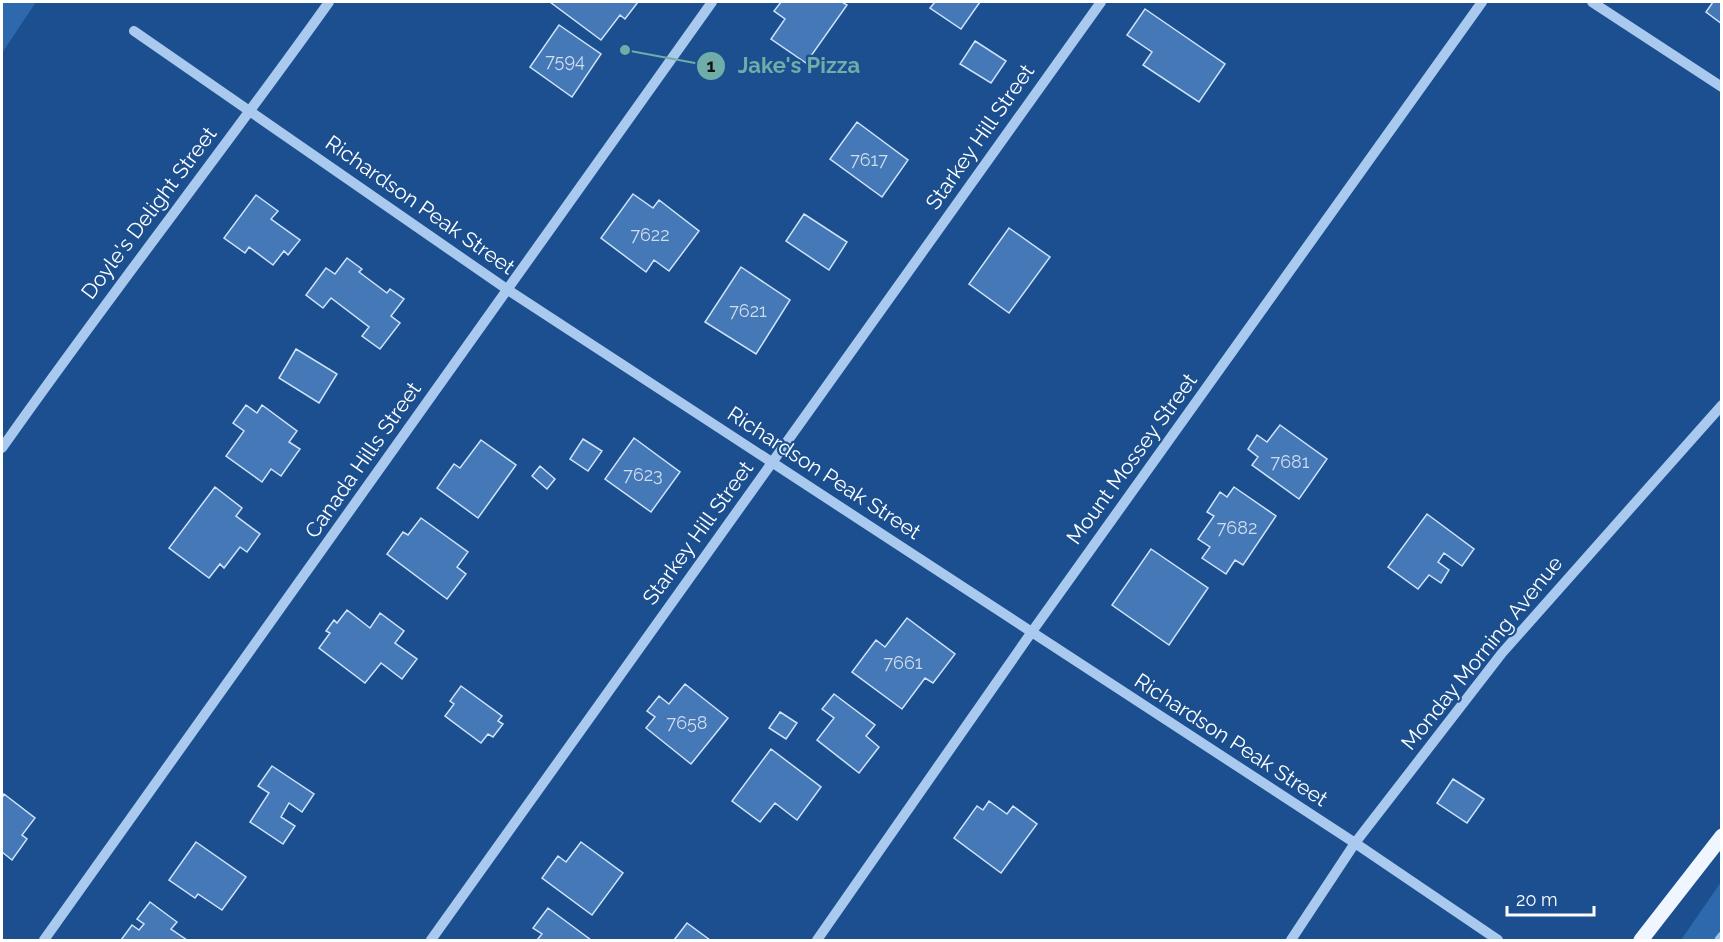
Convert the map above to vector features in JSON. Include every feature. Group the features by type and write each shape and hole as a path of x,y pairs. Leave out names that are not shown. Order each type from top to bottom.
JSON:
{"main road":[{"path":"1641,940 1720,843"}],"street":[{"name":"Doyle's Delight Street","path":"2,448 74,346 250,112 328,2"},
{"name":"Canada Hills Street","path":"45,940 712,2"},
{"name":"Starkey Hill Street","path":"431,940 1101,2"},
{"name":"Mount Mossey Street","path":"817,940 1031,633 1482,2"},
{"path":"1592,2 1722,87"},
{"name":"Richardson Peak Street","path":"134,31 508,290 1355,843 1498,940"},
{"name":"Monday Morning Avenue","path":"1292,940 1355,843 1502,652 1722,405"}],"shaded area":[{"path":"2,2 36,2 2,53"},
{"path":"1721,882 1721,940 1681,940"}],"building":[{"path":"550,2 638,2 625,19 620,15 601,40"},
{"path":"781,2 842,2 847,5 806,63 771,39 785,19 774,11"},
{"path":"935,2 980,2 961,29 930,8"},
{"path":"1713,2 1722,2 1722,24 1706,12"},
{"path":"1145,9 1225,64 1199,102 1143,65 1152,52 1127,35"},
{"path":"559,25 601,54 572,97 530,67"},
{"path":"975,41 1006,61 991,83 960,64"},
{"path":"857,122 908,160 882,197 830,159"},
{"path":"633,194 653,208 659,200 699,231 669,271 654,260 646,272 601,238"},
{"path":"256,195 278,211 271,219 300,240 288,255 284,251 273,265 249,247 245,253 224,238"},
{"path":"804,214 847,242 829,270 786,241"},
{"path":"1009,228 1050,257 1009,313 969,284"},
{"path":"347,258 362,269 359,272 387,293 390,289 404,299 391,316 400,323 380,349 362,336 369,327 331,298 323,308 306,295 326,268 335,274"},
{"path":"741,267 790,300 756,354 705,322"},
{"path":"296,349 337,374 319,403 279,378"},
{"path":"246,405 257,413 262,405 297,431 289,442 300,449 281,476 271,469 262,482 226,456 244,431 233,423"},
{"path":"1280,425 1327,459 1299,499 1252,465 1258,457 1248,449 1257,435 1267,442"},
{"path":"634,438 680,472 651,512 605,479"},
{"path":"583,439 602,451 588,471 570,459"},
{"path":"481,440 516,465 478,518 437,488 454,464 460,468"},
{"path":"540,466 555,479 547,489 532,476"},
{"path":"215,487 242,508 236,516 260,534 247,552 240,547 224,568 220,564 209,578 169,548"},
{"path":"1234,487 1276,516 1243,565 1235,560 1226,574 1202,558 1210,547 1198,539 1214,516 1207,512 1220,492 1227,497"},
{"path":"1427,514 1474,549 1462,566 1444,553 1438,562 1449,570 1441,583 1429,575 1418,589 1388,567"},
{"path":"421,518 468,552 457,567 466,574 447,599 387,554 403,532 408,535"},
{"path":"1151,549 1208,588 1169,645 1112,605"},
{"path":"347,610 370,628 380,613 404,631 395,643 417,659 402,679 381,663 365,683 319,648 330,633 326,631 334,620 337,623"},
{"path":"907,618 955,654 933,683 925,678 902,709 852,672 876,640 885,647"},
{"path":"685,684 728,718 691,764 646,728 655,717 647,711 659,696 669,704"},
{"path":"461,686 502,716 498,721 503,724 493,737 488,734 481,743 445,716 454,704 450,701"},
{"path":"834,694 875,725 866,736 879,747 859,773 817,740 834,718 822,709"},
{"path":"780,712 797,723 786,739 769,728"},
{"path":"771,749 821,787 797,820 775,803 760,822 732,801"},
{"path":"272,766 314,794 302,812 289,803 281,817 295,826 283,844 250,822 269,793 258,786"},
{"path":"1453,779 1484,799 1467,823 1437,803"},
{"path":"4,794 35,818 22,835 27,839 12,860 2,852 2,798"},
{"path":"989,801 1007,814 1013,806 1037,824 1001,873 954,838 977,806 983,810"},
{"path":"196,842 246,877 222,910 198,894 195,898 169,880"},
{"path":"581,842 623,873 592,915 542,878 558,856 566,862"},
{"path":"150,902 177,922 171,929 187,940 121,940 132,925 139,930 144,924 137,919"},
{"path":"548,908 591,940 537,940 542,934 533,928"},
{"path":"687,923 710,940 674,940"}],"waterway":[{"path":"1719,940 1722,936"}],"place":[{"name":"Jake's Pizza","path":"625,50"}]}
